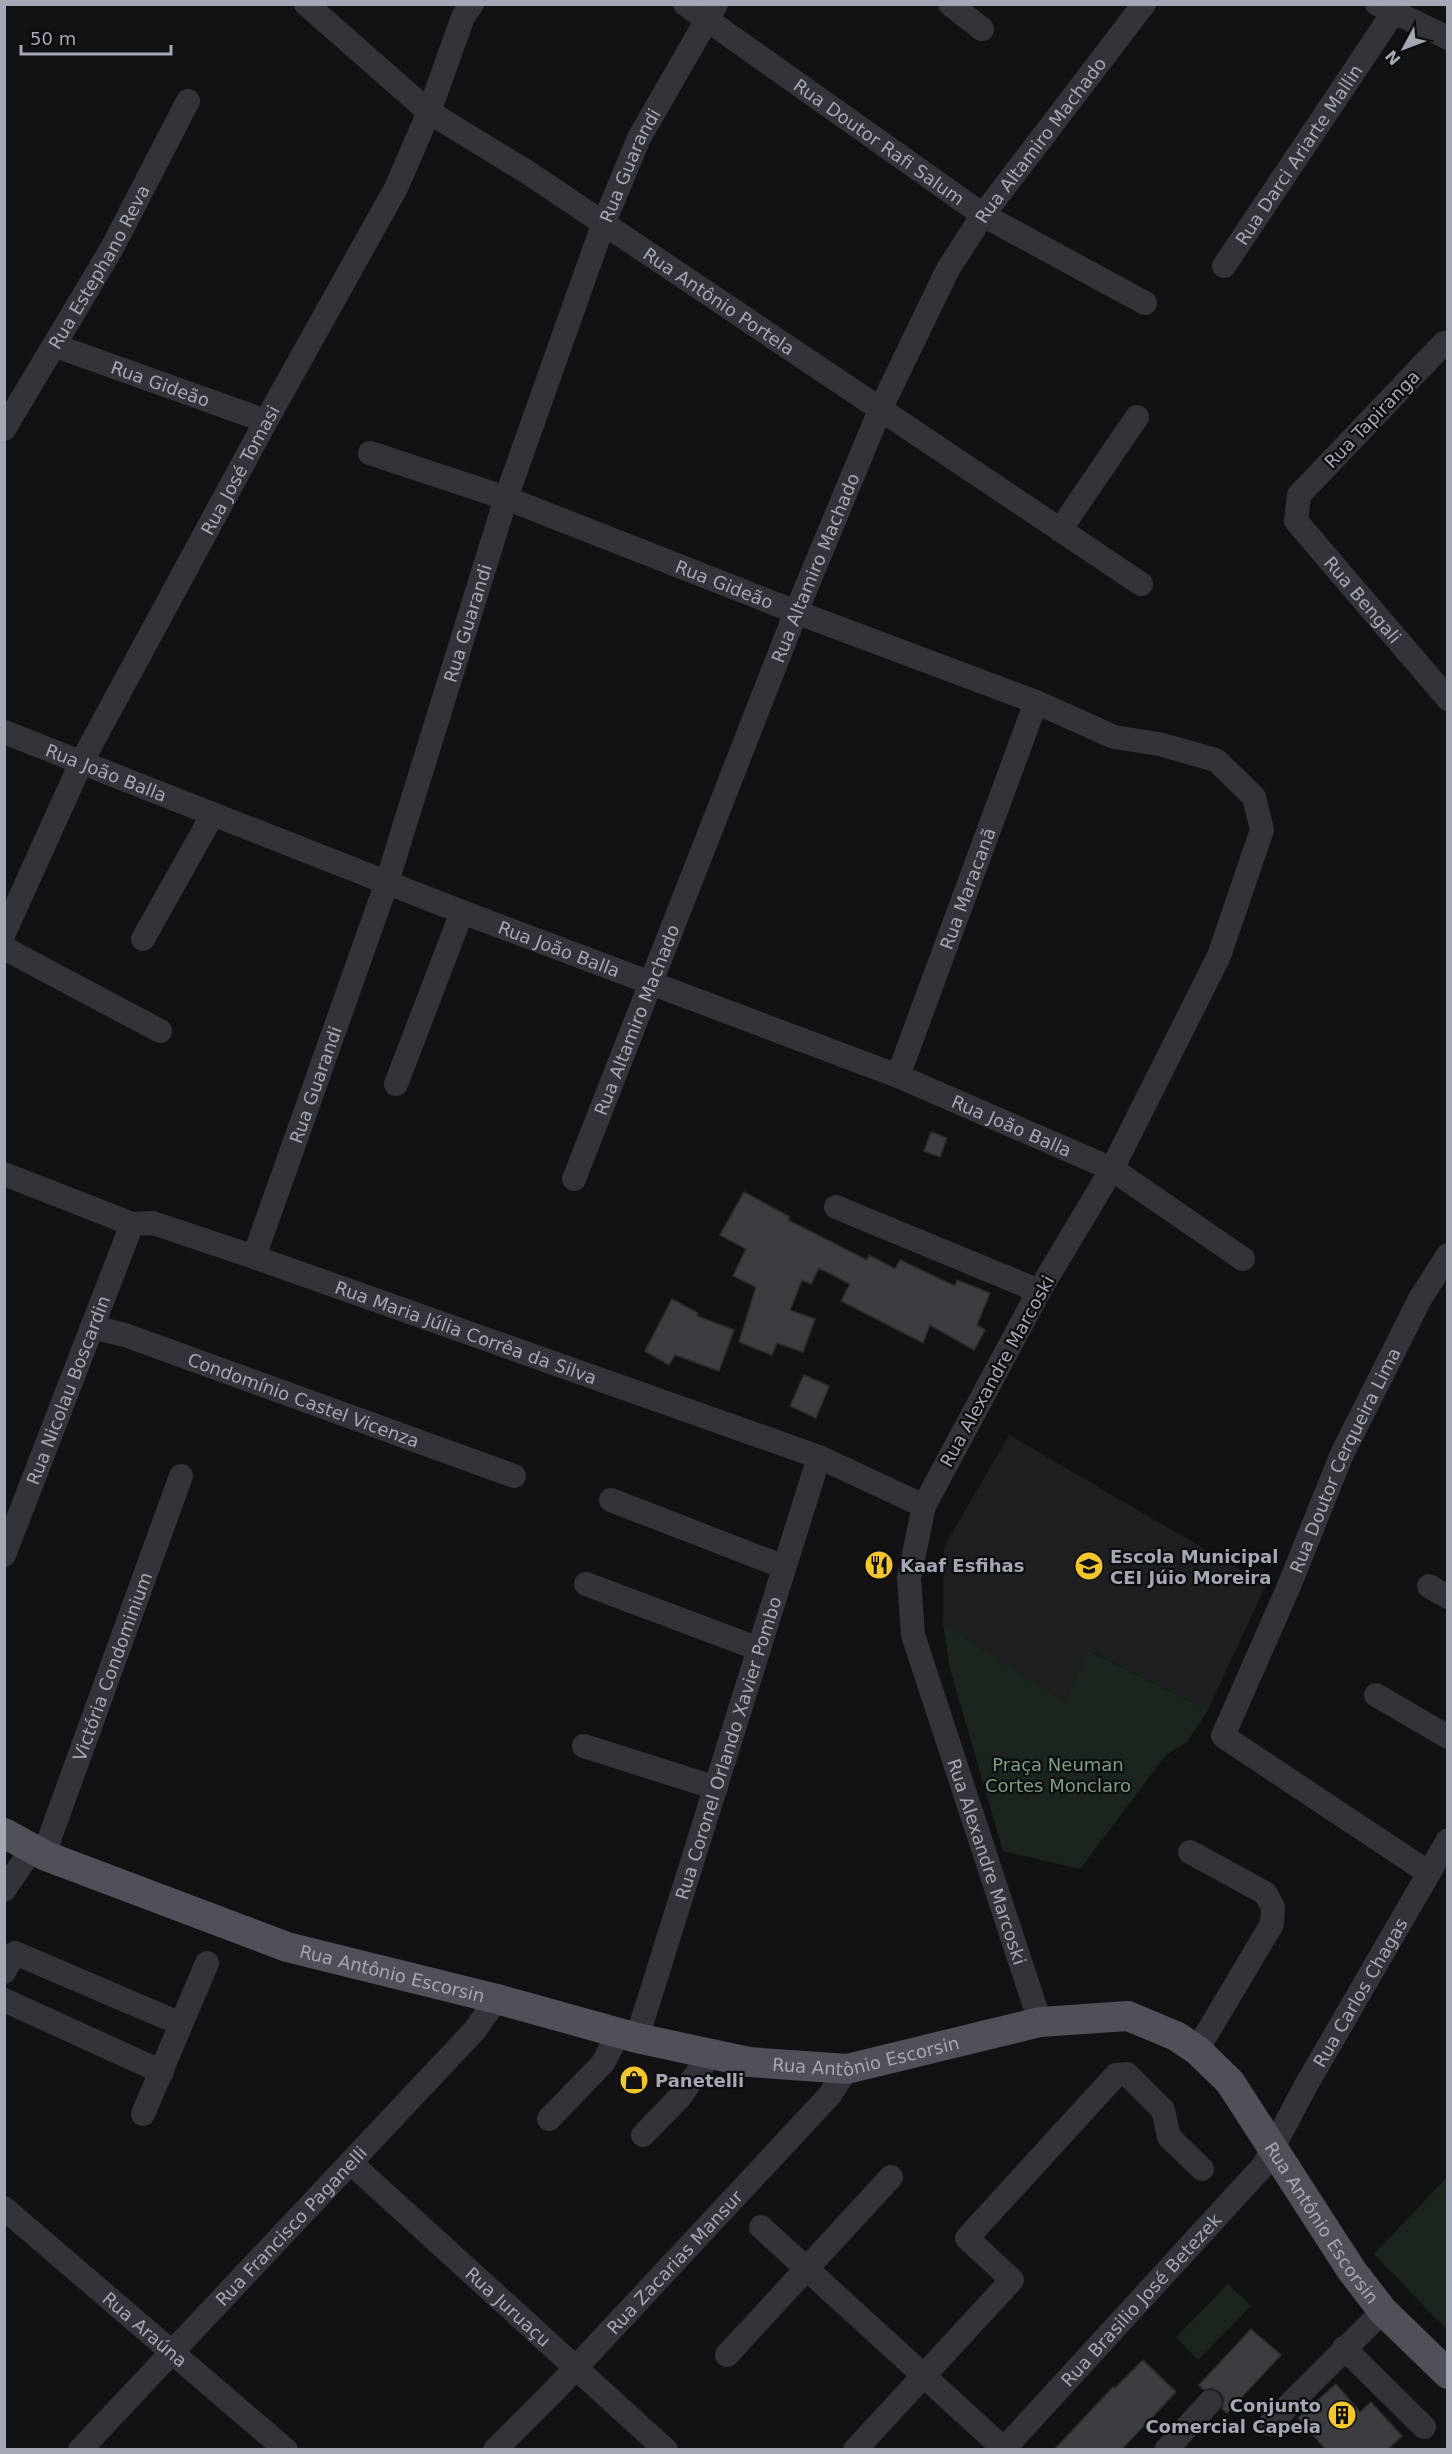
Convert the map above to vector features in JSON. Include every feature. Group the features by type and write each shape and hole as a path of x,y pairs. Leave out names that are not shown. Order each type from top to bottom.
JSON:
{"main road":[{"name":"Rua Antônio Escorsin","path":"4,1833 39,1853 287,1947 497,1999 628,2036 749,2062 847,2069 1040,2022 1128,2016 1176,2036 1197,2050 1230,2082 1353,2271 1383,2311 1448,2374"}],"street":[{"name":"Rua Antônio Portela","path":"306,4 429,112 527,172 1141,584"},
{"name":"Rua José Tomasi","path":"4,933 81,763 266,421 396,188 429,112 463,17 472,4"},
{"name":"Rua Doutor Rafi Salum","path":"685,4 711,13 984,215 1145,303"},
{"path":"951,4 982,29"},
{"name":"Rua Altamiro Machado","path":"574,1179 796,612 880,410 948,269 984,215 1144,4"},
{"path":"1385,9 1448,38"},
{"name":"Rua Darci Ariarte Mallin","path":"1224,266 1385,9"},
{"name":"Rua Guarandi","path":"254,1257 387,882 506,498 603,225 639,138 711,13"},
{"name":"Rua Estephano Reva","path":"4,429 56,346 112,248 188,101"},
{"name":"Rua Tapiranga","path":"1299,495 1446,345"},
{"name":"Rua Gideão","path":"56,346 266,421"},
{"path":"1060,530 1137,417"},
{"name":"Rua Gideão","path":"370,453 506,498 796,612 1036,702 1114,737 1159,744 1216,760"},
{"name":"Rua Bengali","path":"1299,495 1296,521 1448,699"},
{"name":"Rua Maracanã","path":"898,1076 1036,702"},
{"name":"Rua João Balla","path":"4,732 462,912 898,1076 1112,1168 1243,1259"},
{"name":"Rua Alexandre Marcoski","path":"1040,2022 913,1635 909,1578 924,1506 1039,1291 1112,1168 1219,956 1263,830 1254,797 1216,760"},
{"path":"142,939 213,814"},
{"path":"396,1084 462,912"},
{"path":"4,948 160,1031"},
{"name":"Rua Maria Júlia Corrêa da Silva","path":"4,1174 132,1224 153,1223 254,1257 819,1457 924,1506"},
{"path":"836,1207 1039,1291"},
{"name":"Rua Nicolau Boscardin","path":"4,1555 132,1224"},
{"name":"Rua Doutor Cerqueira Lima","path":"1429,1873 1222,1737 1289,1586 1342,1454 1420,1299 1448,1254"},
{"name":"Condomínio Castel Vicenza","path":"92,1327 125,1335 514,1476"},
{"name":"Rua Coronel Orlando Xavier Pombo","path":"549,2119 628,2036 716,1788 819,1457"},
{"name":"Victória Condominium","path":"4,1890 39,1853 50,1837 181,1476"},
{"path":"611,1500 784,1567"},
{"path":"586,1584 759,1649"},
{"path":"1376,1695 1448,1737"},
{"path":"584,1746 716,1788"},
{"name":"Rua Carlos Chagas","path":"1275,2148 1305,2087 1448,1840"},
{"path":"1190,1852 1265,1893 1273,1907 1272,1924 1197,2050"},
{"path":"4,1972 15,1953 181,2024"},
{"path":"143,2114 207,1963"},
{"name":"Rua Francisco Paganelli","path":"80,2450 474,2031 497,1999"},
{"path":"4,2000 162,2072"},
{"path":"643,2135 680,2098 711,2054"},
{"name":"Rua Zacarias Mansur","path":"495,2450 829,2096 847,2069"},
{"path":"855,2450 925,2377 1012,2280 967,2238 1116,2075 1127,2074 1162,2110 1169,2138 1202,2169"},
{"name":"Rua Brasilio José Betezek","path":"1004,2449 1264,2165 1275,2148"},
{"name":"Rua Juruaçu","path":"351,2163 666,2450"},
{"path":"727,2355 891,2178"},
{"name":"Rua Araúna","path":"4,2208 174,2351 286,2450"},
{"path":"761,2227 1004,2449"},
{"path":"1270,2424 1383,2311"},
{"path":"1344,2348 1424,2427"},
{"path":"1166,2450 1210,2403"}],"shaded area":[{"name":"Escola Municipal CEI Júio Moreira","path":"1009,1435 1266,1585 1208,1710 1090,1651 1065,1702 943,1624 944,1547"}],"green space":[{"name":"Praça Neuman Cortes Monclaro","path":"943,1624 1065,1702 1089,1651 1208,1710 1187,1742 1166,1755 1080,1869 1003,1851 950,1669"},
{"path":"1447,2177 1447,2330 1374,2254"},
{"path":"1228,2284 1251,2306 1198,2360 1176,2337"}],"building":[{"path":"931,1132 947,1138 940,1157 924,1151"},
{"path":"744,1192 790,1217 788,1220 867,1260 869,1255 895,1269 900,1260 955,1286 957,1280 990,1293 977,1325 985,1330 974,1350 930,1325 923,1343 841,1301 850,1284 819,1268 811,1284 802,1280 790,1310 815,1319 803,1352 777,1343 772,1355 739,1342 756,1287 733,1276 746,1249 720,1235"},
{"path":"672,1299 698,1313 697,1316 734,1330 719,1371 675,1355 669,1365 645,1351"},
{"path":"804,1375 829,1386 816,1418 790,1406"},
{"path":"1251,2329 1281,2355 1227,2413 1222,2409 1224,2398 1220,2392 1212,2388 1204,2390 1199,2385"},
{"path":"1143,2360 1176,2392 1121,2450 1054,2450 1113,2387 1115,2388"},
{"name":"Conjunto Comercial Capela","path":"1336,2384 1360,2412 1371,2402 1402,2436 1387,2450 1326,2450 1298,2418"}],"place":[{"name":"Kaaf Esfihas","path":"879,1565"},
{"name":"Escola Municipal CEI Júio Moreira","path":"1089,1566"},
{"name":"Panetelli","path":"634,2080"},
{"name":"Conjunto Comercial Capela","path":"1342,2415"}]}
